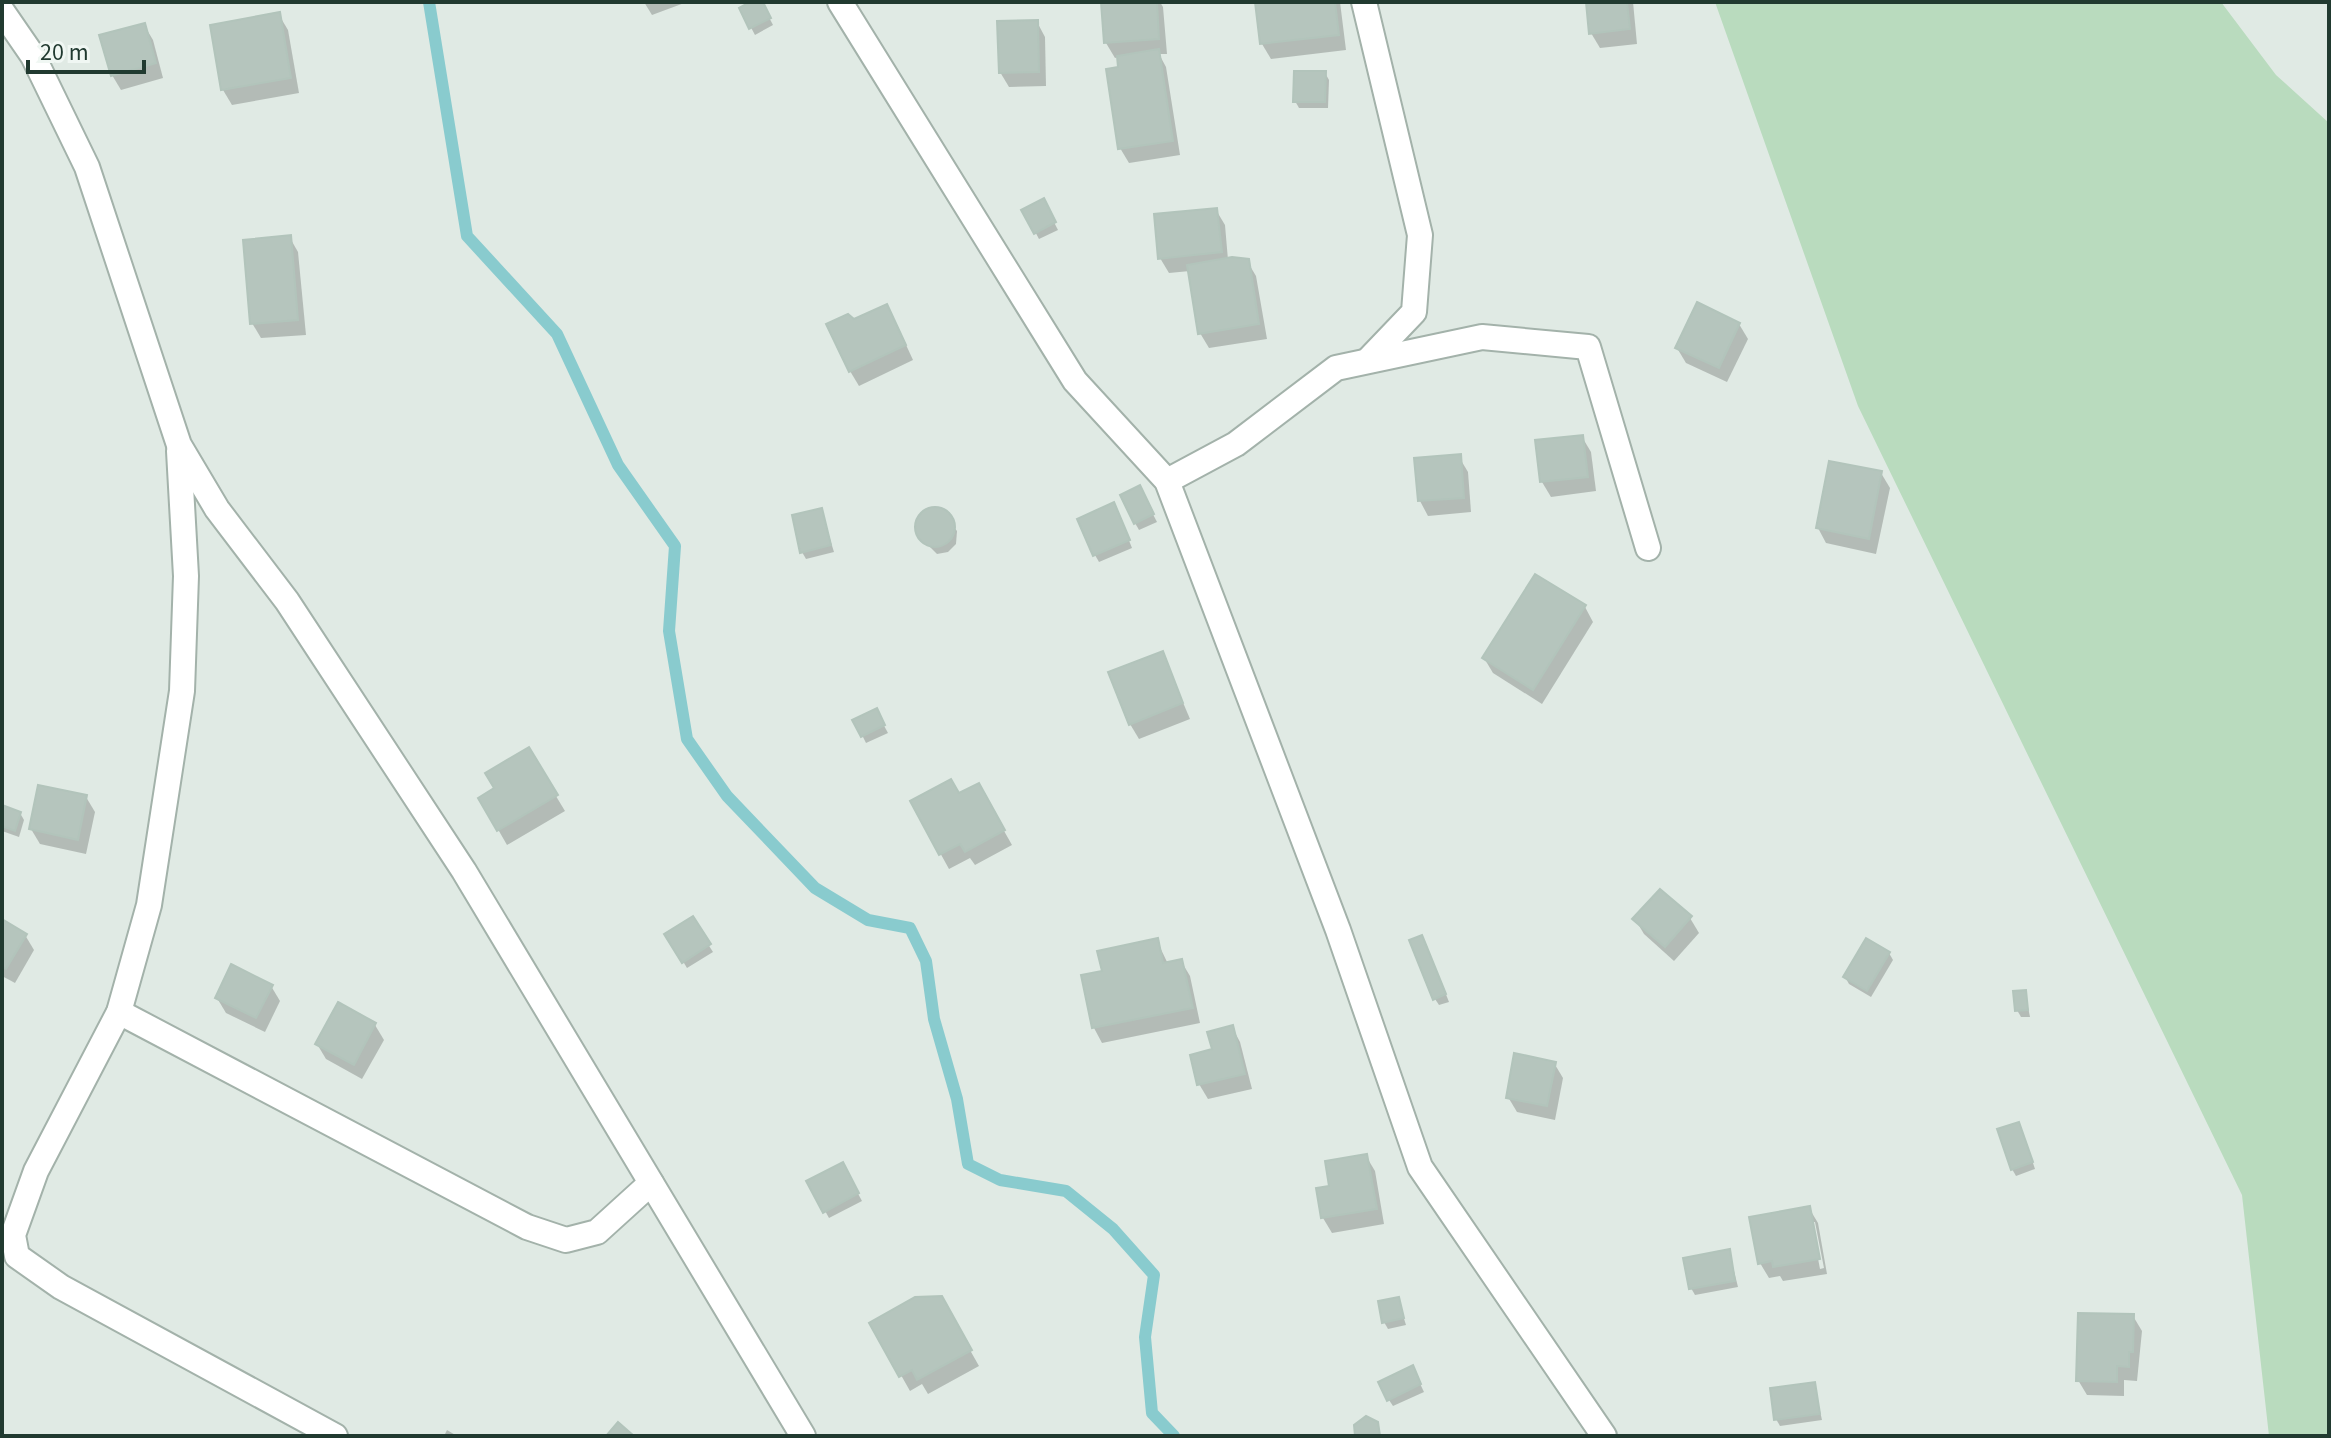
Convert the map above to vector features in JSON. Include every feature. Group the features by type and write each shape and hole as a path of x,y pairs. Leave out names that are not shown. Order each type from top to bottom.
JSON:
{"street":[{"path":"840,2 1075,381 1167,481 1338,930 1420,1167 1604,1436"},
{"path":"1364,2 1420,235 1414,312 1370,358"},
{"path":"2,11 33,56 87,167 179,445 217,509 287,601 464,871 803,1436"},
{"path":"1167,481 1236,444 1336,368 1370,358 1482,337 1588,347 1648,548"},
{"path":"179,445 186,576 182,691 149,905 119,1012 36,1171 13,1235 17,1256 61,1287 335,1436"},
{"path":"119,1012 527,1227 566,1240 597,1232 651,1183"}],"green space":[{"path":"1715,2 2221,2 2276,75 2329,123 2329,1436 2269,1436 2242,1195 1858,406"}],"building":[{"path":"750,2 763,2 771,18 749,29 739,8"},
{"path":"1101,2 1157,2 1159,39 1104,43"},
{"path":"1255,2 1335,2 1339,35 1260,44"},
{"path":"1586,2 1627,2 1630,29 1589,34"},
{"path":"280,12 291,78 221,90 210,25"},
{"path":"1038,20 1039,72 999,73 997,21"},
{"path":"145,23 156,63 111,76 99,35"},
{"path":"1159,49 1173,141 1118,149 1106,69 1118,67 1117,56"},
{"path":"1294,71 1326,71 1325,102 1293,102"},
{"path":"1044,198 1056,222 1034,234 1021,210"},
{"path":"1217,208 1222,252 1158,259 1154,214"},
{"path":"291,235 298,320 250,324 243,240"},
{"path":"1232,257 1249,259 1259,324 1198,334 1187,265"},
{"path":"1697,302 1740,323 1719,368 1675,348"},
{"path":"887,304 906,345 849,372 826,324 848,314 854,319"},
{"path":"1583,435 1588,477 1540,482 1535,440"},
{"path":"1461,454 1464,498 1418,501 1414,458"},
{"path":"1829,461 1882,471 1869,539 1816,528"},
{"path":"1140,485 1154,514 1134,524 1120,495"},
{"path":"1114,502 1130,540 1093,556 1077,519"},
{"path":"935,507 949,513 955,527 949,541 935,547 921,541 915,527 921,513"},
{"path":"822,508 831,545 800,553 792,515"},
{"path":"1535,574 1586,605 1533,690 1482,658"},
{"path":"1163,651 1183,703 1129,725 1108,672"},
{"path":"877,708 885,725 861,737 852,720"},
{"path":"529,747 558,795 497,831 478,798 494,788 485,773"},
{"path":"951,779 959,793 979,783 1005,830 965,852 960,844 939,855 910,801"},
{"path":"38,785 87,795 78,840 29,829"},
{"path":"2,805 21,812 15,831 2,826"},
{"path":"1660,889 1692,916 1665,947 1632,919"},
{"path":"693,916 711,944 682,963 664,934"},
{"path":"2,919 27,934 6,969 2,967"},
{"path":"1422,935 1446,994 1433,1000 1409,940"},
{"path":"1158,938 1163,963 1182,959 1193,1008 1092,1028 1081,975 1102,971 1097,951"},
{"path":"1866,938 1890,952 1867,991 1843,977"},
{"path":"231,964 273,985 256,1018 215,998"},
{"path":"2026,990 2028,1010 2015,1011 2013,991"},
{"path":"338,1002 376,1023 354,1065 315,1044"},
{"path":"1233,1025 1245,1074 1197,1085 1190,1055 1212,1049 1207,1032"},
{"path":"1514,1053 1556,1062 1547,1106 1506,1098"},
{"path":"2019,1122 2033,1162 2011,1170 1997,1129"},
{"path":"1367,1154 1377,1209 1321,1218 1316,1188 1329,1186 1325,1161"},
{"path":"843,1162 859,1193 823,1213 806,1181"},
{"path":"1810,1206 1820,1259 1773,1267 1772,1261 1758,1264 1749,1217"},
{"path":"1730,1249 1735,1281 1689,1289 1683,1258"},
{"path":"942,1296 972,1350 917,1380 912,1370 899,1377 869,1323 915,1297"},
{"path":"1399,1297 1404,1318 1382,1323 1378,1301"},
{"path":"2078,1313 2134,1314 2133,1352 2129,1352 2129,1367 2117,1366 2117,1382 2076,1381"},
{"path":"1413,1365 1421,1384 1387,1401 1378,1382"},
{"path":"1815,1382 1820,1414 1774,1420 1770,1388"},
{"path":"1366,1416 1378,1422 1380,1436 1355,1436 1354,1425"},
{"path":"618,1422 634,1436 606,1436"}],"waterway":[{"path":"429,2 467,236 557,334 618,465 675,546 669,631 687,739 727,796 815,888 868,920 910,928 926,961 934,1019 957,1099 968,1164 1000,1180 1066,1191 1113,1229 1154,1275 1145,1337 1152,1413 1174,1436"}]}
